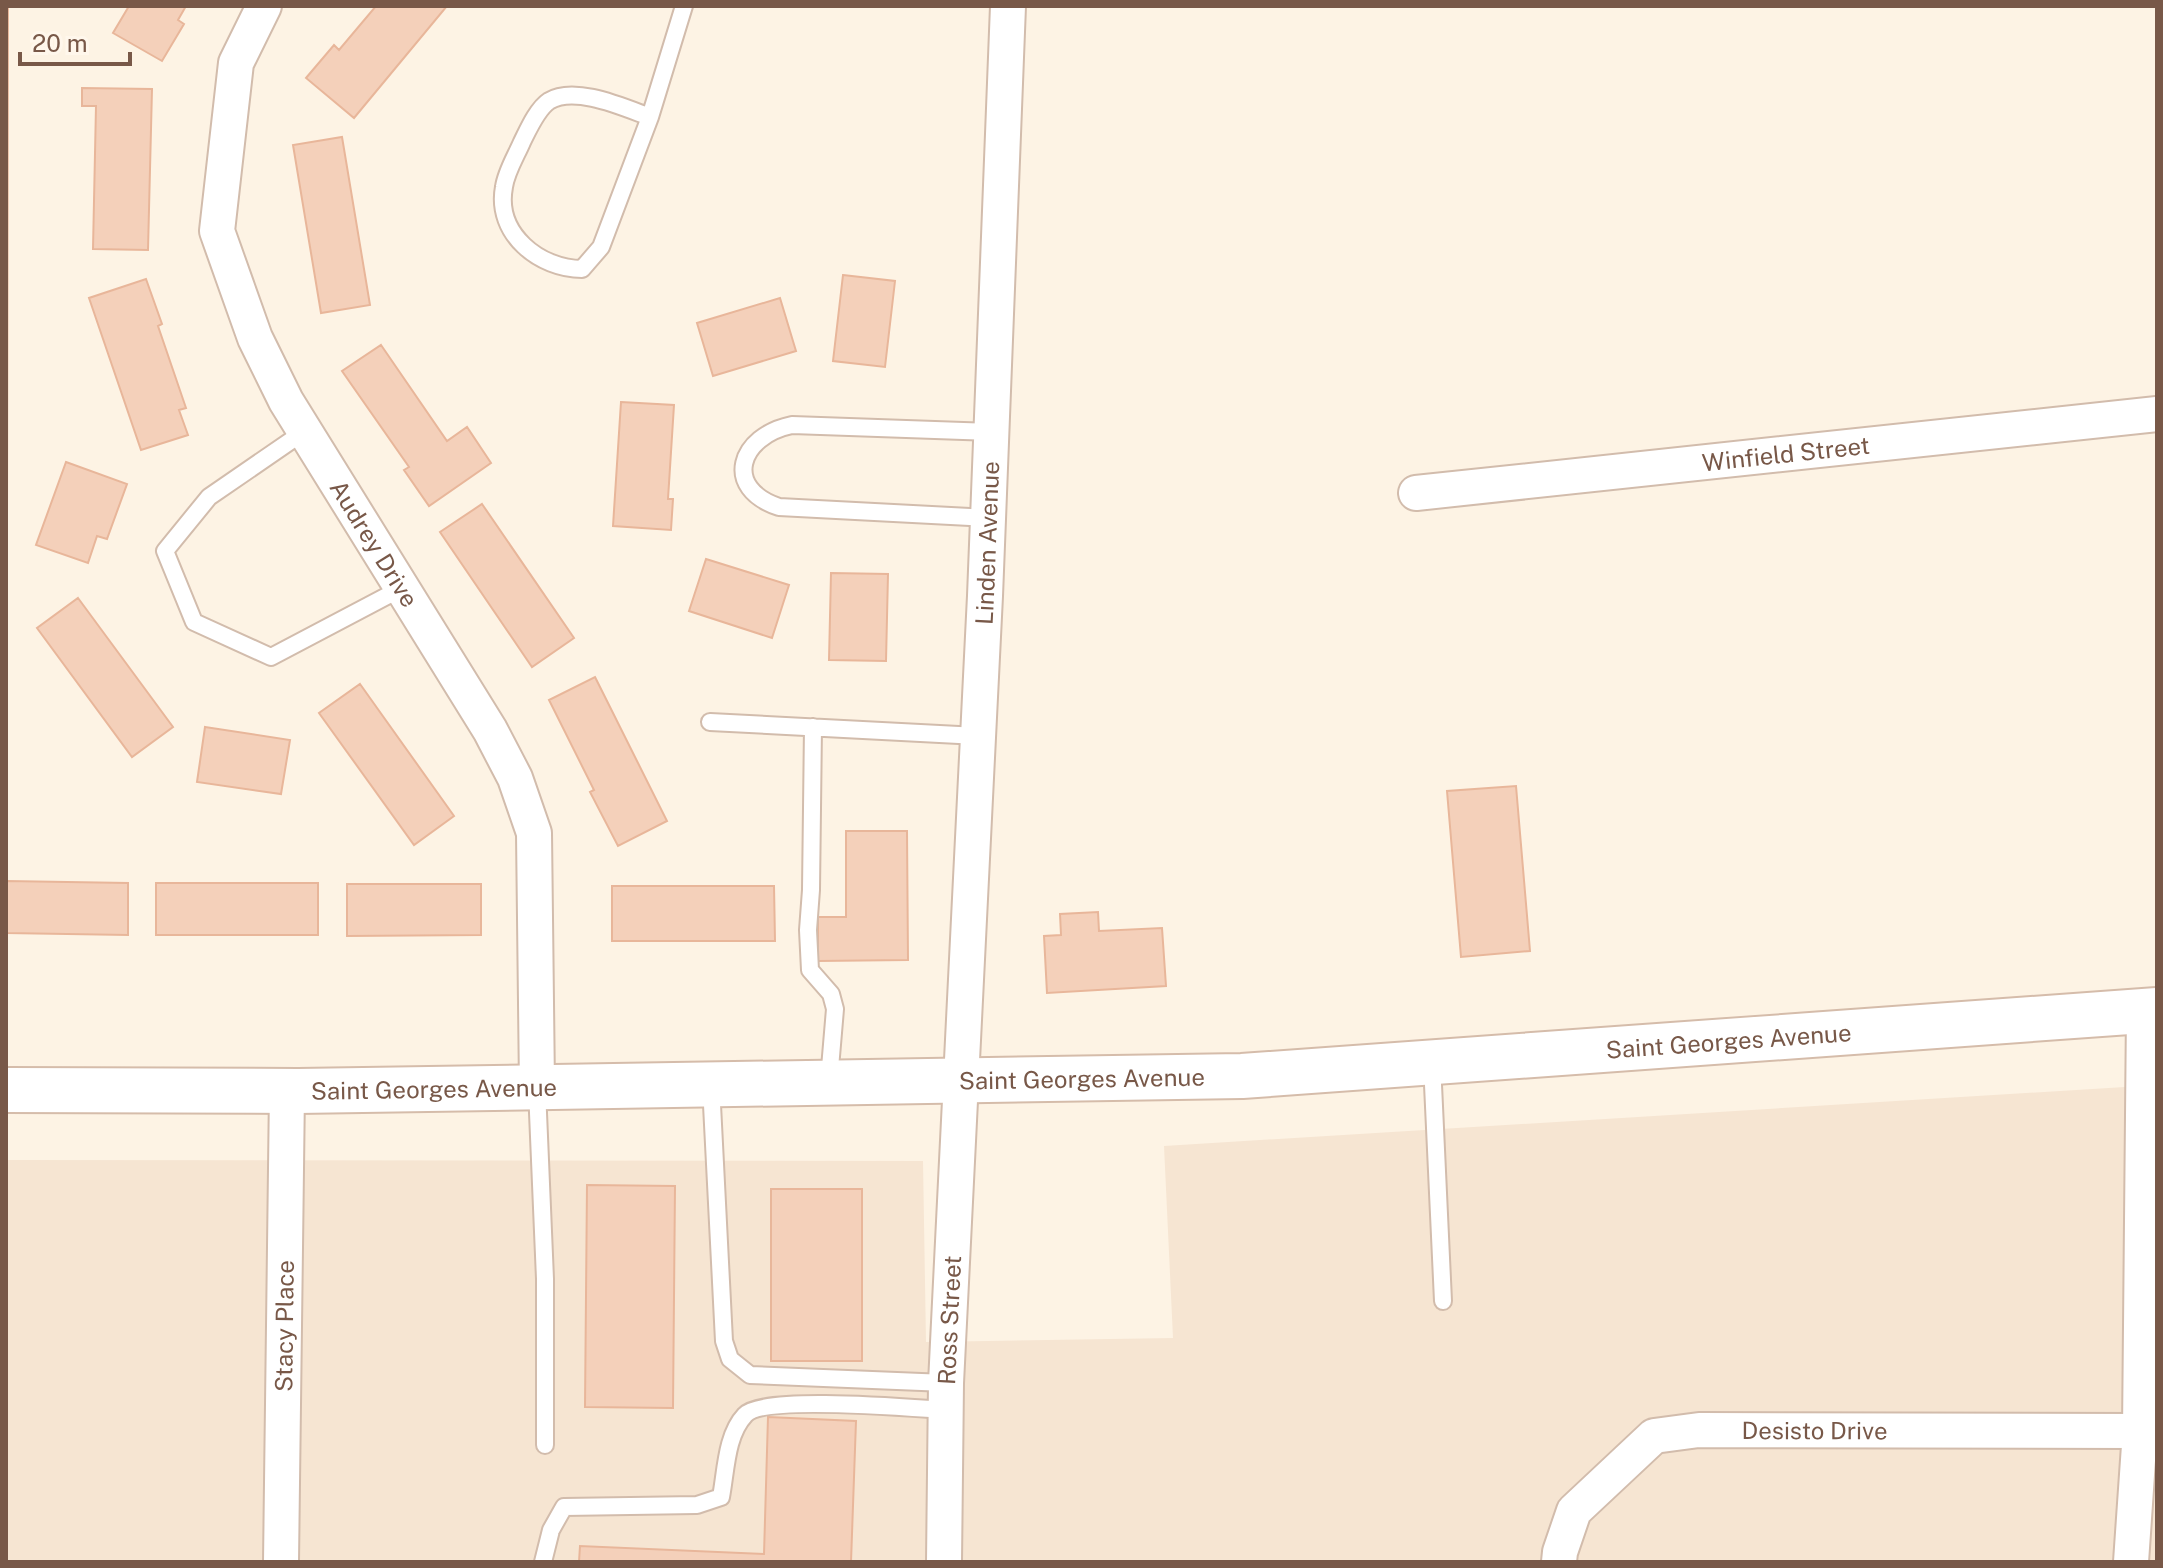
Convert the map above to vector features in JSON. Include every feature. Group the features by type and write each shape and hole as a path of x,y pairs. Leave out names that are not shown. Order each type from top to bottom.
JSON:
{"main road":[{"name":"Saint Georges Avenue","path":"6,1090 287,1090 1242,1076 2151,1010"}],"street":[{"name":"Audrey Drive","path":"264,6 236,63 217,231 255,338 286,401 490,730 515,778 534,833 537,1087"},
{"name":"Linden Avenue","path":"961,1079 989,518 1008,6"},
{"name":"Winfield Street","path":"1416,493 2157,414"},
{"path":"2131,1562 2140,1431 2151,1010"},
{"name":"Ross Street","path":"944,1562 946,1396 961,1079"},
{"name":"Stacy Place","path":"281,1562 287,1090"},
{"name":"Desisto Drive","path":"1559,1562 1574,1511 1654,1436 1699,1430 2140,1431"}],"lane":[{"path":"650,117 603,100 572,95 549,101 530,126 504,187 504,209 514,236 540,259 564,269 582,269 601,247 650,117 684,6"},
{"path":"989,518 779,507 753,492 745,478 744,463 757,440 767,432 792,425 992,432"},
{"path":"305,431 209,497 165,551 194,622 271,657 402,588"},
{"path":"710,722 978,736"},
{"path":"813,727 809,957 810,970 831,994 835,1009 829,1082"},
{"path":"1432,1062 1443,1301"},
{"path":"711,1084 724,1341 730,1359 750,1375 946,1396"},
{"path":"537,1087 545,1279 545,1445"},
{"path":"543,1562 551,1530 564,1507 697,1505 721,1497 734,1428 748,1411 781,1404 946,1396"}],"shaded area":[{"path":"2157,1085 2157,1562 6,1562 6,1160 923,1161 926,1342 1173,1338 1164,1146"}],"building":[{"path":"8,6 7,520 6,520"},
{"path":"129,6 186,6 178,20 184,24 162,61 113,33"},
{"path":"376,6 447,6 354,118 306,78 334,45 339,50"},
{"path":"82,88 152,89 148,250 93,249 96,106 82,106"},
{"path":"342,137 370,305 321,313 293,145"},
{"path":"843,275 895,281 885,367 833,361"},
{"path":"146,279 162,324 158,326 186,408 179,410 188,435 141,450 89,298"},
{"path":"780,298 796,351 713,376 697,323"},
{"path":"381,345 447,441 467,427 491,463 429,506 404,470 409,467 342,371"},
{"path":"621,402 674,405 668,499 673,499 671,530 613,526"},
{"path":"66,462 127,484 107,539 97,536 88,563 36,545"},
{"path":"482,504 574,638 532,667 440,532"},
{"path":"706,559 789,585 772,638 689,611"},
{"path":"831,573 888,574 886,661 829,660"},
{"path":"78,598 173,727 132,757 37,628"},
{"path":"595,677 667,821 618,846 549,700"},
{"path":"360,684 454,816 414,845 319,713"},
{"path":"205,727 290,740 281,794 197,782"},
{"path":"1516,786 1530,951 1461,957 1447,791"},
{"path":"846,831 907,831 908,960 818,961 818,917 846,917"},
{"path":"6,881 128,883 128,935 6,933"},
{"path":"156,883 318,883 318,935 156,935"},
{"path":"347,884 481,884 481,935 347,936"},
{"path":"612,886 774,886 775,941 612,941"},
{"path":"1098,912 1099,931 1162,928 1166,986 1047,993 1044,936 1061,935 1060,914"},
{"path":"587,1185 675,1186 673,1408 585,1407"},
{"path":"771,1189 862,1189 862,1361 771,1361"},
{"path":"768,1417 856,1421 851,1562 579,1562 580,1546 764,1554"}]}
